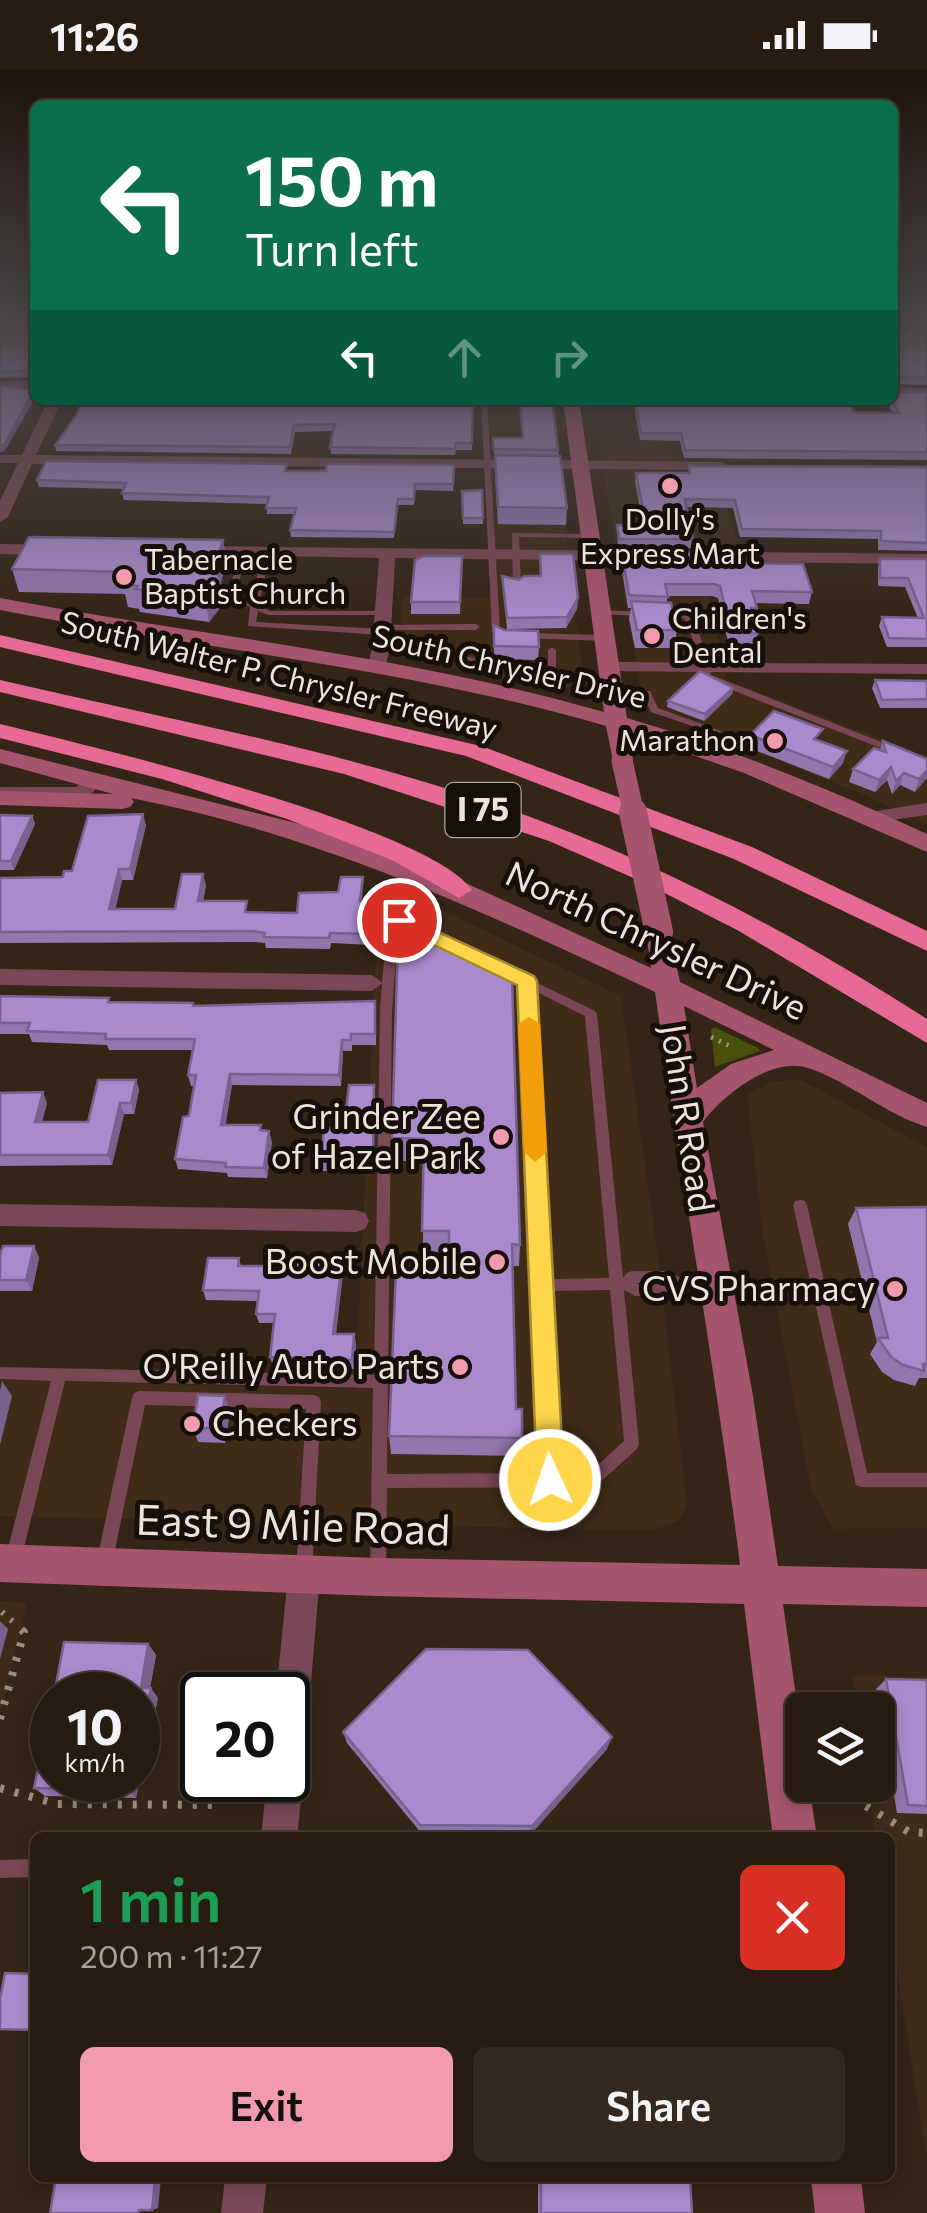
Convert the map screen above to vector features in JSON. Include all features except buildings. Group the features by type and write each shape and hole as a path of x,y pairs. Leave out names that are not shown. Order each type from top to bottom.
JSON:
{"highway":[{"name":"South Walter P. Chrysler Freeway","path":"0,641 473,751 743,853 927,942"},
{"name":"I 75","path":"0,686 399,783 559,836 790,948 927,1032"},
{"path":"0,731 172,773 287,810 435,870 459,890"}],"main road":[{"name":"John R Road","path":"574,421 615,723 658,932 688,1120 695,1282 736,1396 794,1832"},
{"name":"South Chrysler Drive","path":"0,604 236,645 381,637 496,691 698,749 927,844"},
{"path":"540,701 590,691 612,679"},
{"name":"North Chrysler Drive","path":"0,756 276,824 459,890 811,1055 927,1116"},
{"path":"0,795 220,809"},
{"path":"688,1120 706,1094 724,1079 764,1062 811,1055"},
{"name":"East 9 Mile Road","path":"6,1563 764,1588 927,1588"},
{"path":"836,2182 840,2213"}],"street":[{"path":"0,517 45,421"},
{"path":"0,460 735,466"},
{"path":"0,549 80,550"},
{"path":"168,551 927,558"},
{"path":"381,637 387,554"},
{"path":"612,679 704,668 927,669"},
{"path":"0,795 81,793 91,784 90,780 129,802"},
{"path":"870,818 927,809"},
{"path":"0,976 372,983"},
{"path":"0,1215 356,1221"},
{"path":"295,1672 304,1575"},
{"path":"280,1832 283,1802"},
{"path":"242,2213 246,2182"}],"lane":[{"path":"485,421 496,632 504,636 606,638"},
{"path":"517,586 515,535 590,536"},
{"path":"243,552 232,594 268,613 537,675 552,673 552,650"},
{"path":"236,645 251,624 266,552"},
{"path":"602,612 685,616 692,622 707,677 927,762"},
{"path":"251,624 381,637 476,627"},
{"path":"496,691 513,670"},
{"path":"612,679 647,693 654,710 716,731 698,749"},
{"path":"378,1577 386,1012 402,901 420,879"},
{"path":"380,1481 592,1480 632,1444 623,1284 591,1014 399,920"},
{"path":"527,981 550,1480"},
{"path":"800,1205 861,1480 927,1480"},
{"path":"541,1285 623,1284 635,1290 667,1290 695,1282"},
{"path":"0,1372 381,1382"},
{"path":"6,1563 60,1374"},
{"path":"104,1566 139,1398 314,1402 304,1575"},
{"path":"0,1869 30,1868"}],"path":[{"path":"711,1037 730,1046"},
{"path":"0,1719 24,1632 2,1612"},
{"path":"0,1788 57,1804 214,1805"},
{"path":"866,1806 910,1832 927,1833"}],"shaded area":[{"path":"488,421 553,421 583,676 574,685 560,689 399,657 402,597 497,597"},
{"path":"598,441 668,441 684,507 728,509 743,567 704,568 726,680 927,756 927,825 860,793 644,708"},
{"path":"385,883 621,996 657,1249 687,1505 678,1522 651,1530 621,1530 0,1516 0,1380 355,1389 377,934 383,926"},
{"path":"799,1079 927,1147 927,1528 833,1529 811,1489 763,1236 747,1095 771,1082"},
{"path":"0,1601 27,1603 0,1717"},
{"path":"852,1675 927,1676 927,2158 895,1958 895,1832 875,1832 871,1802 895,1802 895,1692 854,1692"}],"green space":[{"path":"714,1027 760,1051 715,1067 711,1030"}],"slow traffic":[{"path":"529,1024 535,1152"}],"place":[{"name":"Dolly's Express Mart","path":"670,486"},
{"name":"Tabernacle Baptist Church","path":"124,577"},
{"name":"Children's Dental","path":"652,636"},
{"name":"Marathon","path":"775,741"},
{"name":"Grinder Zee of Hazel Park","path":"501,1137"},
{"name":"Boost Mobile","path":"497,1262"},
{"name":"CVS Pharmacy","path":"895,1289"},
{"name":"O'Reilly Auto Parts","path":"460,1367"},
{"name":"Checkers","path":"192,1424"}],"route":[{"path":"399,920 527,981 550,1480"}]}
